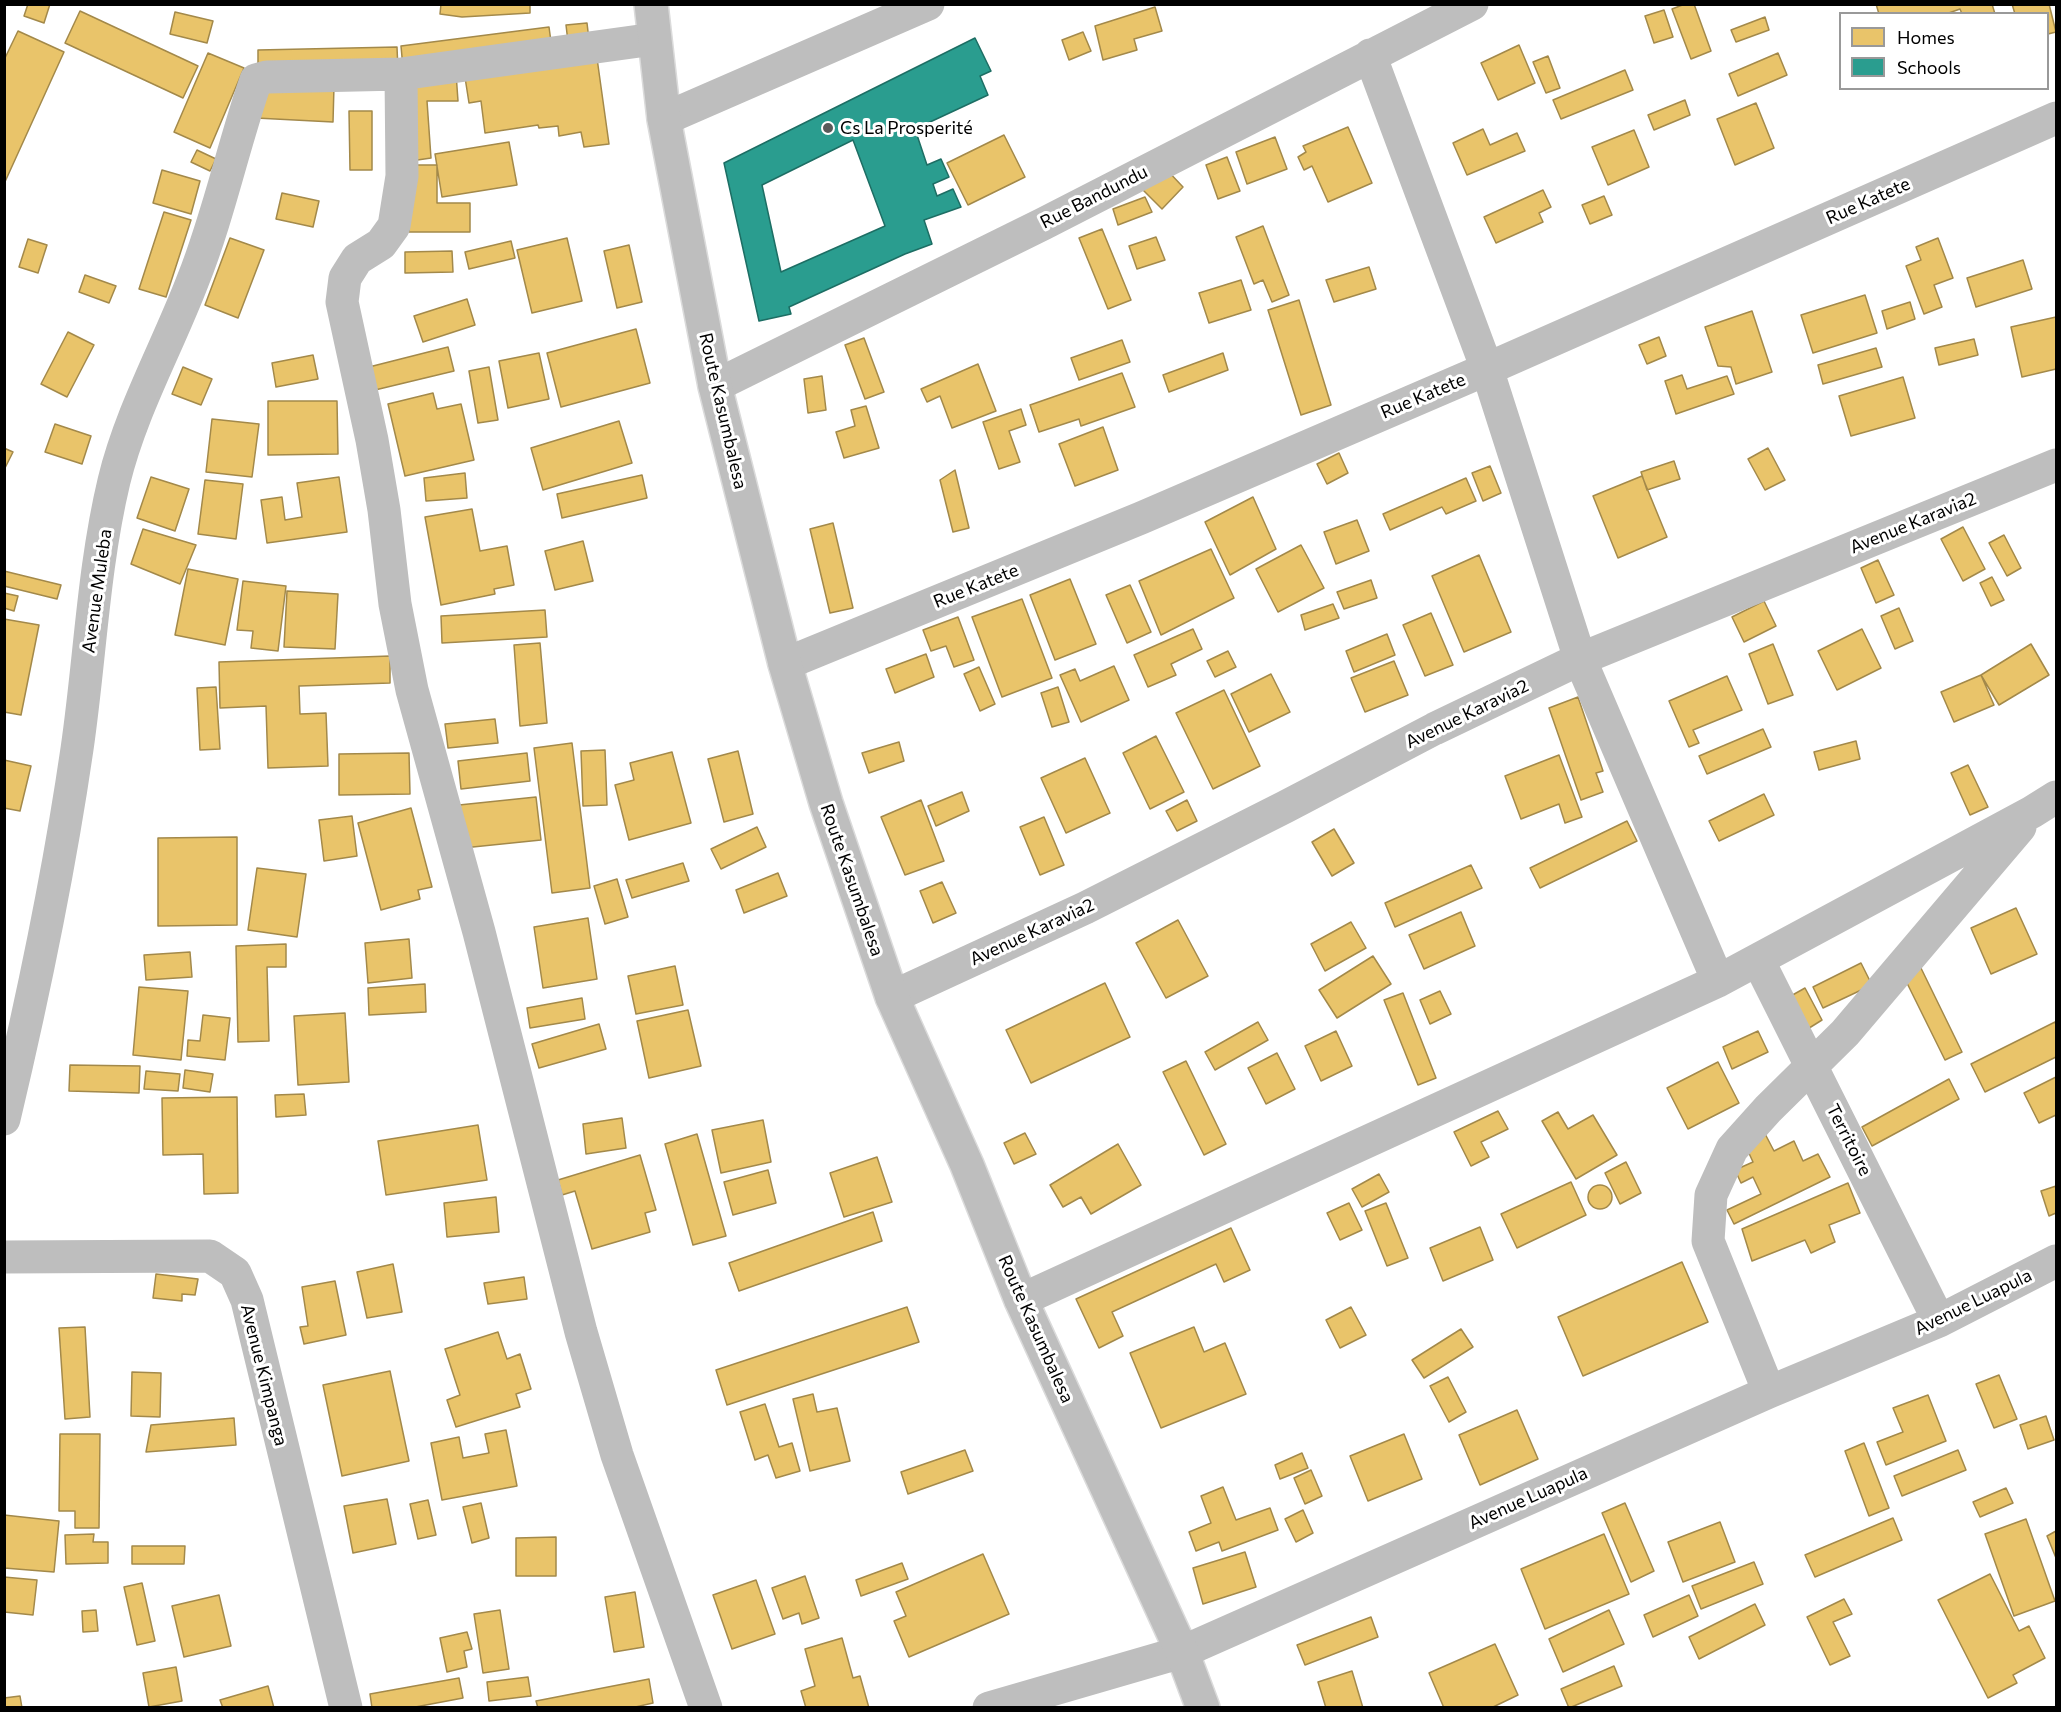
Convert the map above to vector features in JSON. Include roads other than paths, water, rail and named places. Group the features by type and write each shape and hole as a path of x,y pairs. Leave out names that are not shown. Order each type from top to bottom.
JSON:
{"main road":[{"name":"Route Kasumbalesa","path":"651,4 664,119 715,386 785,664 826,803 892,997 967,1165 1021,1300 1182,1652 1203,1707"},
{"path":"664,119 928,4"},
{"name":"Rue Bandundu","path":"715,386 1043,224 1472,4"},
{"path":"654,39 401,74 402,176 394,226 381,244 357,259 345,278 342,302 372,440 384,510 397,615 412,690 478,932 584,1343 617,1455 706,1707"},
{"path":"1370,55 1488,369 1580,659 1718,981"},
{"name":"Avenue Muleba","path":"4,1119 52,896 78,748 95,586 114,481 140,402 200,260 221,199 256,80 267,77 401,74"},
{"name":"Rue Katete","path":"785,664 1140,518 2055,125"},
{"name":"Avenue Karavia2","path":"892,997 1085,908 1434,729 1580,659 2056,465"},
{"path":"1769,1392 1708,1241 1711,1196 1732,1149 1768,1109 1845,1033 1887,986 1947,912 2044,805 2056,781"},
{"path":"1021,1300 1718,981 2044,805"},
{"name":"Territoire","path":"1758,960 1939,1321"},
{"name":"Avenue Kimpanga","path":"4,1257 210,1256 235,1273 247,1300 346,1707"},
{"name":"Avenue Luapula","path":"989,1707 1182,1652 1769,1392 1939,1321 2056,1261"}],"place":[{"name":"Cs La Prosperité","path":"828,128"}]}
